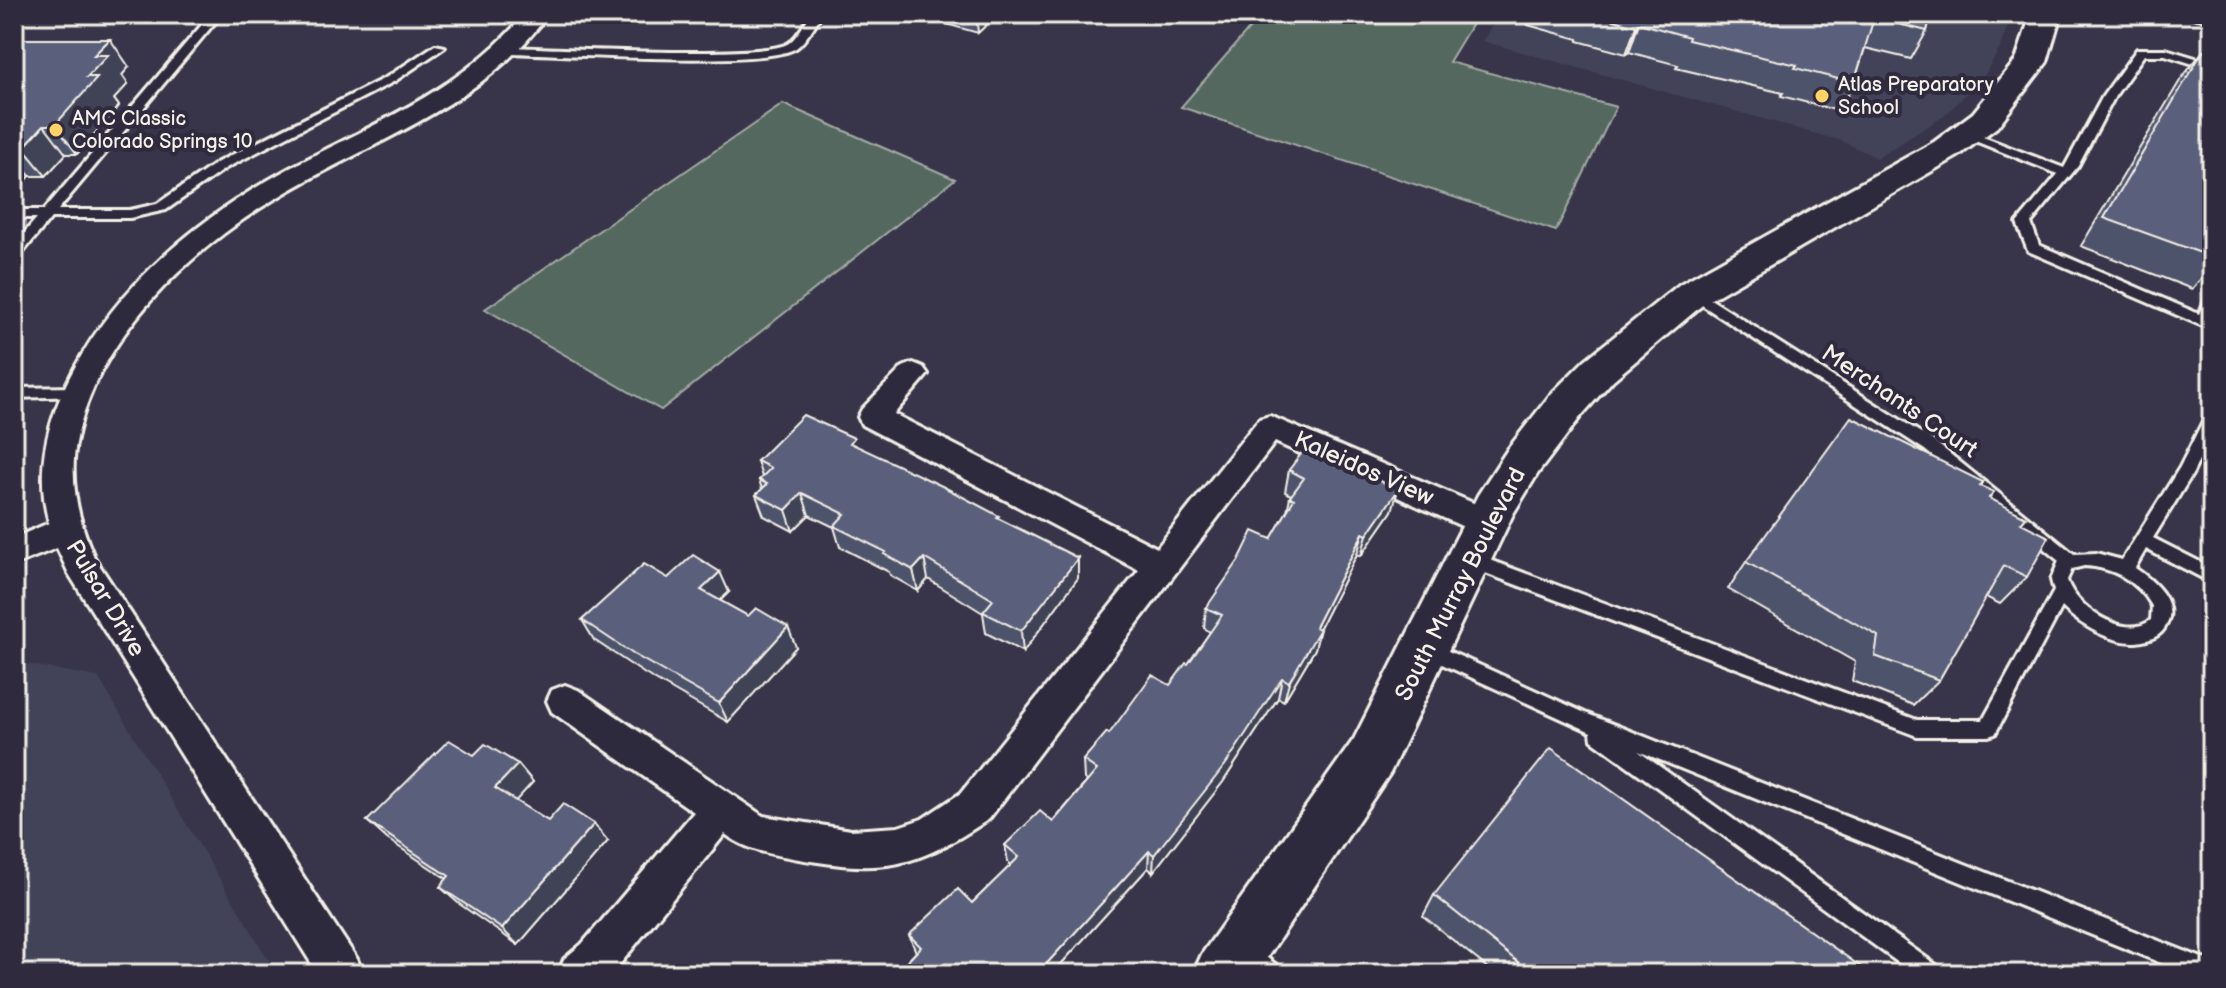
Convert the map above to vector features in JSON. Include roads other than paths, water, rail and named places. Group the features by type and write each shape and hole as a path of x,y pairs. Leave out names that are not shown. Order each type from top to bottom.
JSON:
{"main road":[{"name":"South Murray Boulevard","path":"1245,965 1372,756 1478,541 1523,461 1566,405 1599,370 1693,293 1966,135 1998,106 2031,62 2046,14"}],"street":[{"name":"Pulsar Drive","path":"342,974 81,564 65,530 58,483 59,449 76,392 88,366 127,312 189,249 262,195 457,88 508,50 537,14"},
{"path":"565,701 755,833 851,849 898,846 934,833 975,806 1162,566 873,417 913,374"},
{"name":"Kaleidos View","path":"1162,566 1270,427 1478,541"},
{"path":"14,552 65,530"},
{"path":"579,974 597,959 721,809"}],"lane":[{"path":"14,254 217,14"},
{"path":"434,14 537,14"},
{"path":"508,50 725,55 767,52 793,45 817,14"},
{"path":"2117,14 2147,14"},
{"path":"2192,14 2212,18"},
{"path":"14,214 130,214 161,207 222,165 391,79 439,47"},
{"path":"2212,67 2166,52 2141,51 2109,96 2066,173 2024,223 2033,248 2208,323 2212,300"},
{"path":"1966,135 2066,173"},
{"name":"Merchants Court","path":"1693,293 1940,454 2072,562"},
{"path":"14,393 76,392"},
{"path":"2125,570 2187,469 2212,417"},
{"path":"2143,540 2212,576"},
{"path":"1478,541 1917,728 1988,728 2062,592 2060,573 2072,562 2096,559 2125,570 2143,581 2159,603 2161,615 2157,626 2150,631 2129,634 2107,629 2082,615 2062,592"},
{"path":"1425,649 1579,719 2212,973"},
{"path":"1579,719 1932,974"}],"place":[{"name":"Atlas Preparatory School","path":"1822,96"},
{"name":"AMC Classic Colorado Springs 10","path":"56,130"}]}
